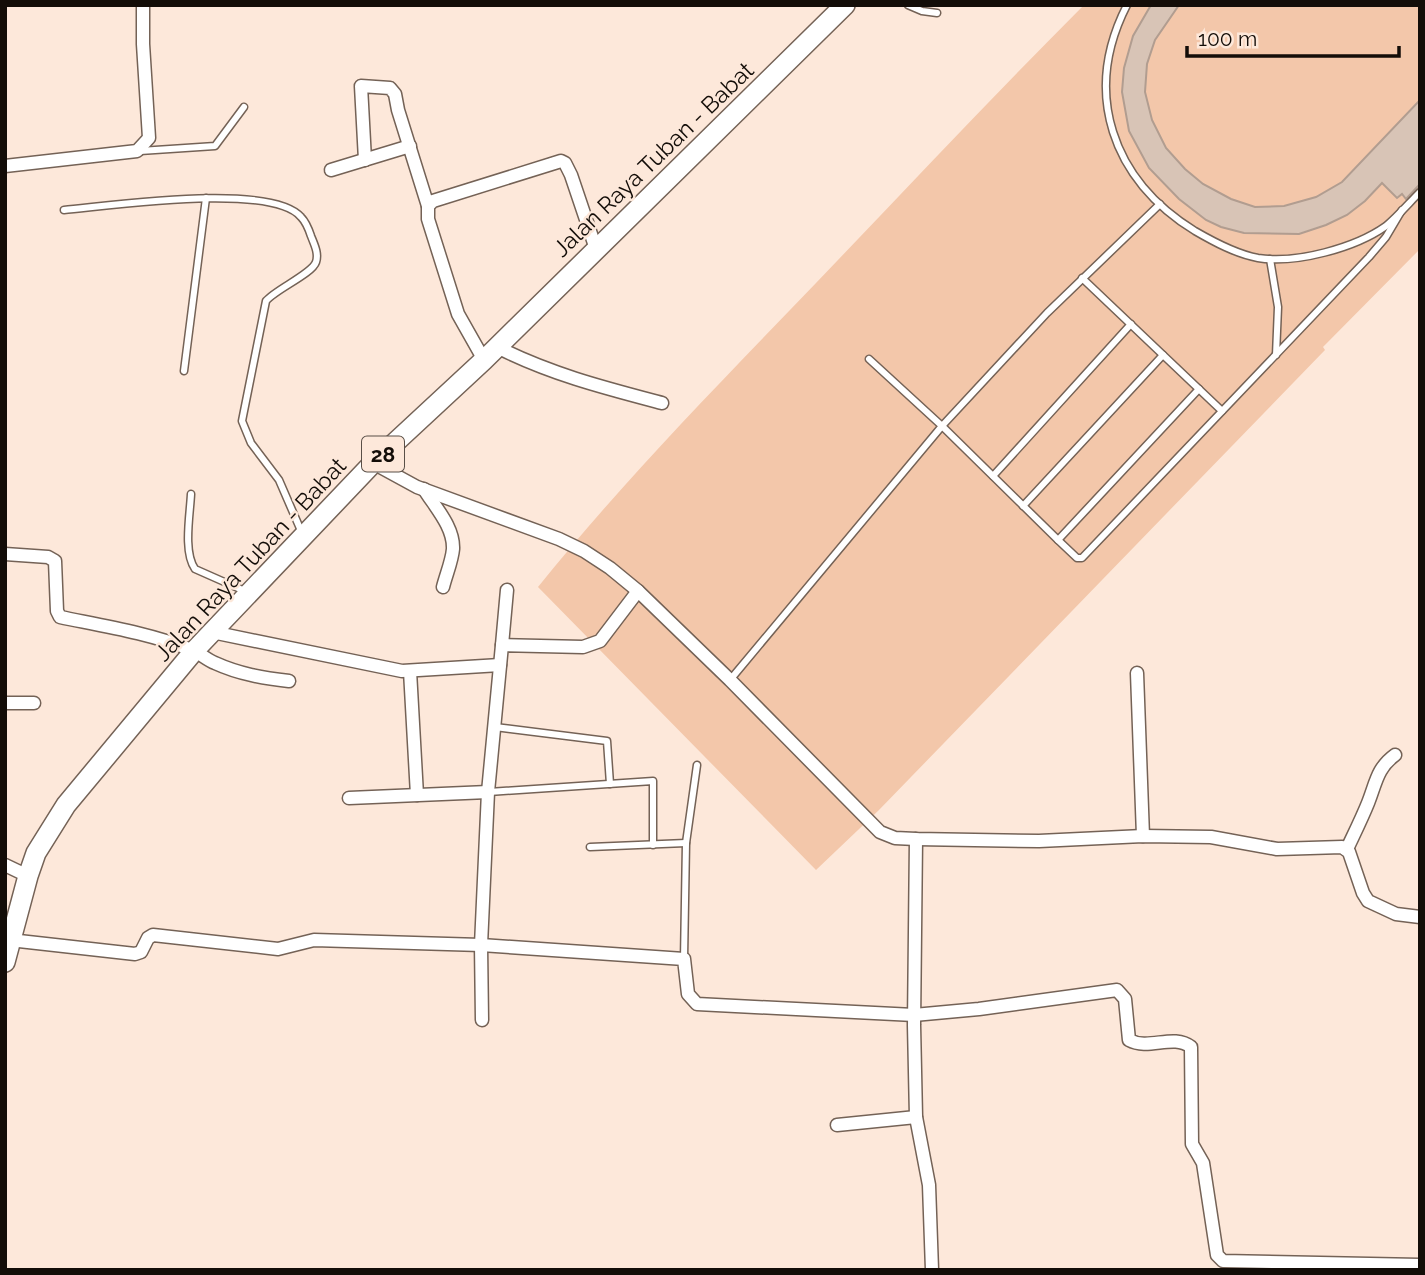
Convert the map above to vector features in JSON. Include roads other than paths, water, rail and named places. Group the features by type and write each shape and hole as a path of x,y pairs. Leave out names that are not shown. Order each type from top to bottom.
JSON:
{"highway":[{"name":"Jalan Raya Tuban - Babat","path":"5,962 36,853 66,805 194,651 373,463 491,354 845,5"}],"street":[{"path":"5,166 137,151 149,138 142,44 143,5"},
{"path":"365,160 361,86 387,87 393,90 428,206 428,219 458,314 491,354 662,403"},
{"path":"331,170 410,146"},
{"path":"428,206 433,201 561,161 571,175 596,249"},
{"path":"373,463 403,481 498,515 584,551 610,568 638,591 730,680 880,832 895,838 1039,841 1143,836 1211,837 1277,849 1337,846 1347,849"},
{"path":"424,489 448,525 453,548 443,587"},
{"path":"5,554 48,557 55,561 57,611 60,617 122,628 194,651 233,671 289,681"},
{"path":"481,1020 481,945 488,792 507,590"},
{"path":"502,645 583,646 596,643 638,591"},
{"path":"212,632 410,671 500,665"},
{"path":"410,671 417,795"},
{"path":"1137,673 1143,836"},
{"path":"5,704 34,703"},
{"path":"1395,755 1382,766 1376,776 1368,802 1347,849 1368,901 1396,914 1420,917"},
{"path":"349,798 488,792"},
{"path":"916,839 916,1117 929,1185 932,1270"},
{"path":"5,865 28,876"},
{"path":"10,940 135,954 141,952 148,938 153,935 278,949 314,940 481,945 684,959 688,994 696,1004 914,1015 1118,990 1125,999 1129,1040 1137,1044 1178,1041 1191,1047 1192,1144 1203,1163 1217,1255 1223,1261 1420,1265"},
{"path":"837,1125 916,1117"}],"lane":[{"path":"908,5 922,12 937,13"},
{"path":"1127,5 1114,33 1106,63 1107,105 1116,140 1140,183 1160,205 1188,227 1223,246 1249,256 1270,259 1308,255 1339,248 1379,230 1420,192"},
{"path":"137,151 215,146 244,107"},
{"path":"184,371 206,198"},
{"path":"64,210 206,198 264,202 290,209 301,216 316,249 317,260 313,267 274,292 266,301 243,421 251,443 279,480 303,535"},
{"path":"730,680 942,426 1082,278 1160,205"},
{"path":"869,359 1077,558 1086,556 1374,251 1402,211"},
{"path":"1270,259 1278,307 1276,355"},
{"path":"1082,278 1223,411"},
{"path":"993,476 1131,324"},
{"path":"1023,506 1163,355"},
{"path":"1058,540 1199,389"},
{"path":"191,494 188,552 190,562 195,569 249,593"},
{"path":"495,727 607,741 610,784"},
{"path":"684,959 686,844 697,765"},
{"path":"488,792 653,781 653,845"},
{"path":"590,847 686,844"}]}
